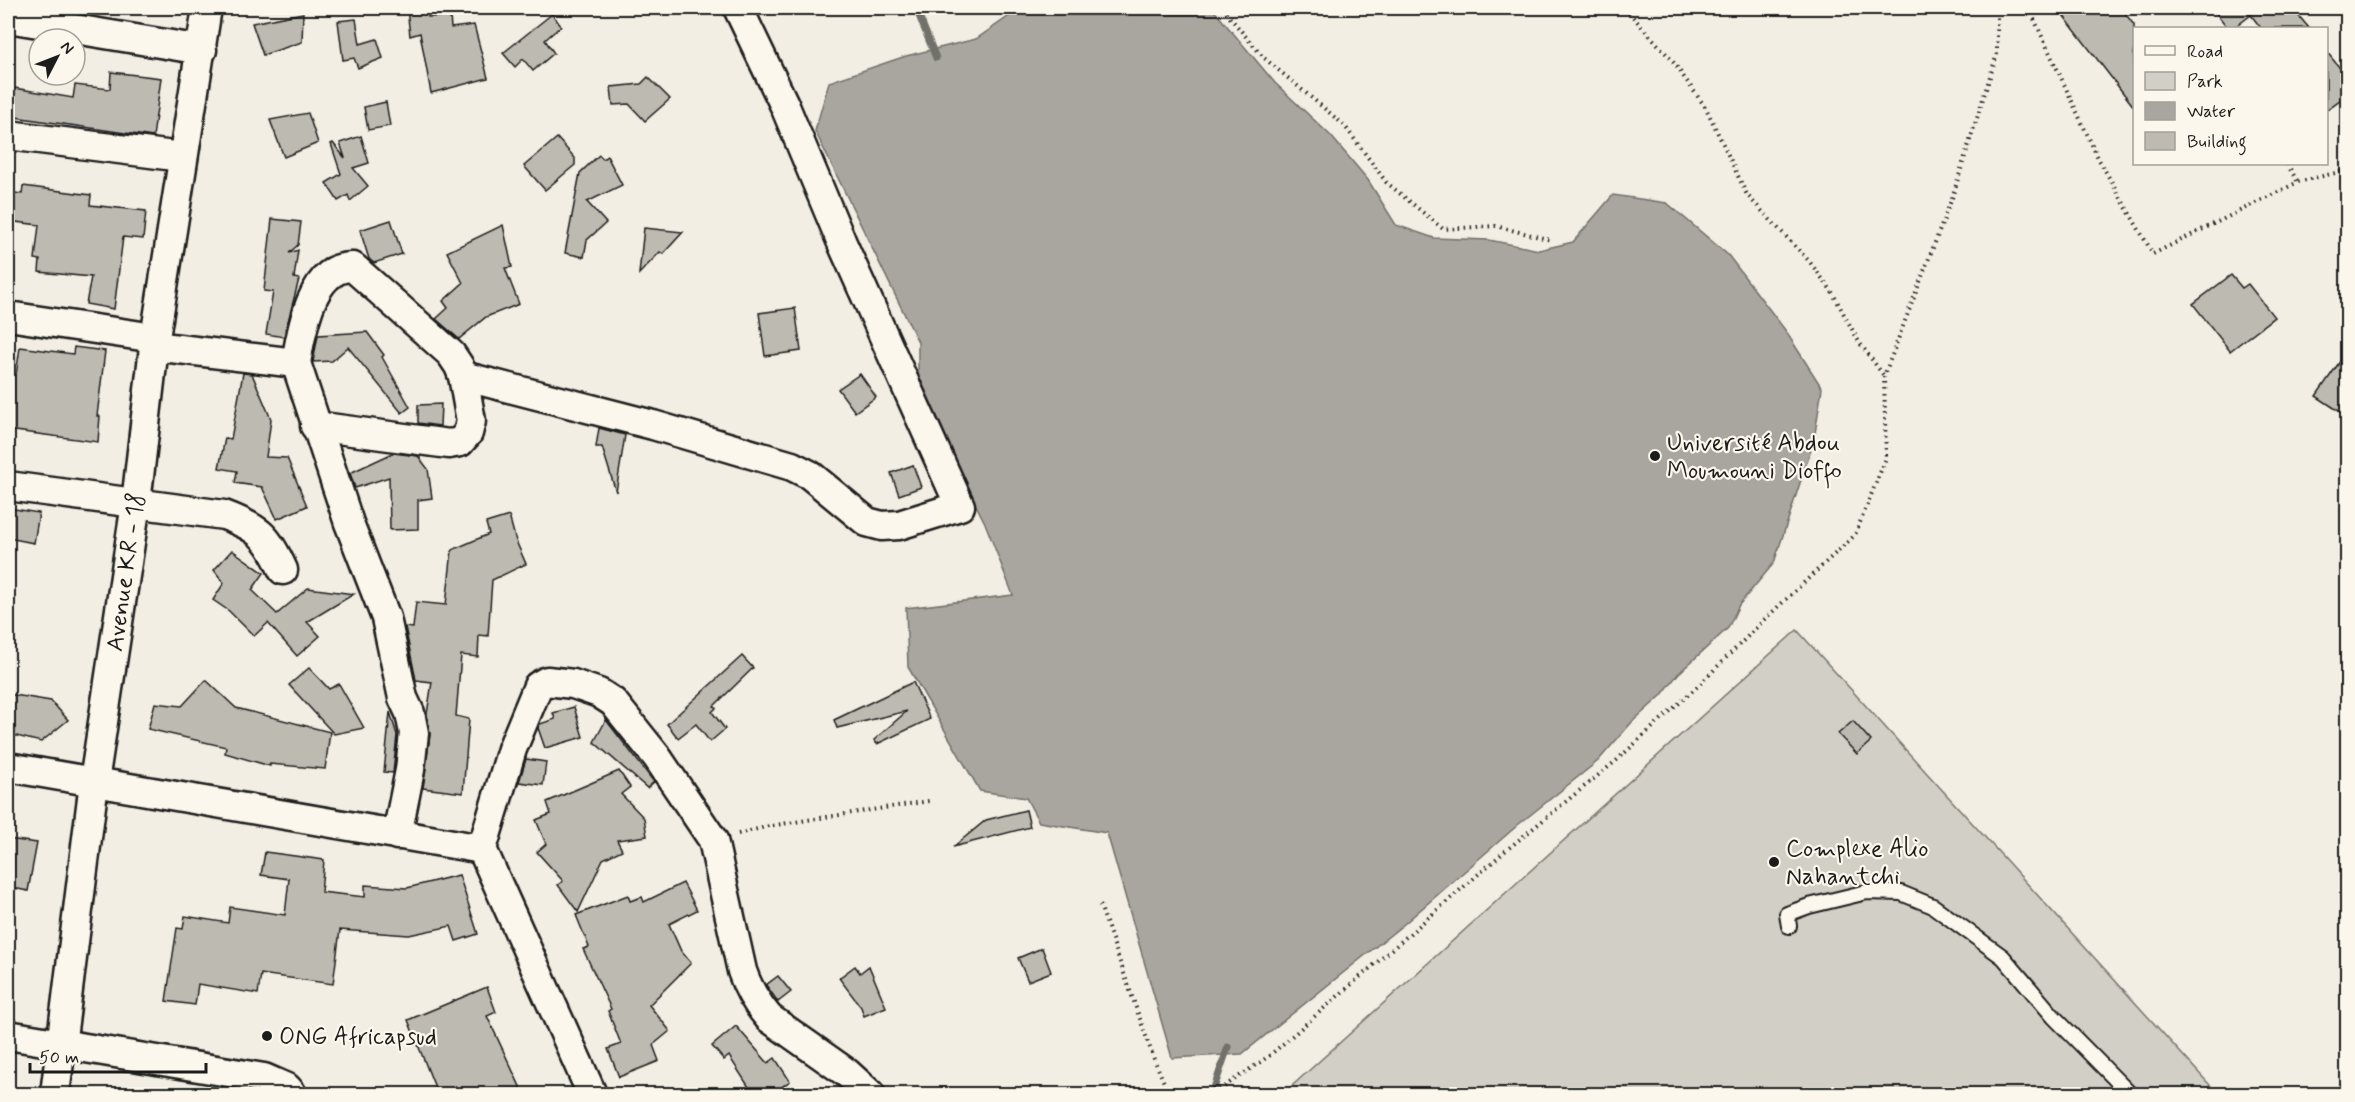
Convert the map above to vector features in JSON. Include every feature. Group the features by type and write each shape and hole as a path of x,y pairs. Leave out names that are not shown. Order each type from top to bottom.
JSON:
{"street":[{"name":"Avenue KR - 18","path":"55,1095 94,782 136,503 154,342 207,8"},
{"path":"463,376 643,423 792,466 810,475 867,522 882,526 899,525 960,506 842,243 784,104 738,8"},
{"path":"8,18 202,50"},
{"path":"8,135 182,157"},
{"path":"315,426 449,444 460,442 468,433 471,421 463,376 451,354 353,267 341,268 322,281 303,321 296,363 315,426 386,618 403,698 410,713 414,733 410,770 397,835"},
{"path":"8,316 154,342 296,363"},
{"path":"8,486 224,515 246,523 261,532 274,550 284,570"},
{"path":"592,1095 482,849 512,749 538,686 547,681 573,684 598,693 613,702 657,758 714,840 742,971 760,1008 769,1018 847,1073 870,1095"},
{"path":"8,767 482,849"},
{"path":"8,1035 264,1078 287,1088 292,1095"}],"lane":[{"path":"1789,926 1787,914 1809,906 1867,892 1901,893 1933,906 2003,957 2054,1017 2130,1095"}],"path":[{"path":"1222,8 1263,57 1344,125 1386,182 1443,229 1496,225 1551,240"},
{"path":"1624,8 1671,59 1706,108 1747,195 1809,261 1831,290 1858,342 1884,376"},
{"path":"1208,1095 1269,1056 1504,852 1617,760 1855,535 1886,458 1884,376 1952,198 1997,54 1997,8"},
{"path":"2029,8 2098,160 2153,254 2298,182 2348,170"},
{"path":"2288,165 2298,182"},
{"path":"714,840 769,826 929,801"},
{"path":"1100,905 1154,1059 1169,1095"}],"green space":[{"name":"Complexe Alio Nahantchi","path":"1797,630 2218,1094 1283,1094"}],"water":[{"path":"1021,8 1212,8 1275,83 1331,136 1368,180 1396,225 1434,238 1489,240 1539,250 1573,242 1613,195 1667,203 1728,255 1785,330 1822,388 1814,440 1774,563 1739,605 1728,628 1678,674 1661,696 1632,722 1598,761 1519,824 1404,924 1242,1054 1172,1058 1107,833 1039,822 1026,798 980,791 908,667 906,608 1013,595 985,523 918,390 918,342 815,131 829,82 906,56 976,39"}],"building":[{"path":"407,8 427,8 428,17 450,16 451,28 474,25 488,78 431,93 420,33 410,36"},
{"path":"2073,8 2121,8 2134,25 2133,106 2063,15"},
{"path":"2212,8 2292,8 2308,27 2260,27 2251,15 2235,27 2227,27"},
{"path":"303,13 302,42 263,55 252,23"},
{"path":"552,14 561,26 545,40 554,53 533,71 523,59 515,67 503,53"},
{"path":"356,19 360,44 377,39 383,58 358,68 354,58 343,60 338,21"},
{"path":"2328,53 2348,78 2348,94 2328,109"},
{"path":"111,72 161,78 153,137 8,116 8,87 73,98 75,87 110,89"},
{"path":"648,77 670,99 645,121 629,104 613,105 611,87 641,84"},
{"path":"386,102 390,126 368,130 364,107"},
{"path":"308,113 318,143 284,157 270,120"},
{"path":"361,136 369,163 353,168 368,186 350,201 348,195 338,201 326,183 341,174 331,144 333,143 345,158 340,143"},
{"path":"557,138 575,158 575,165 545,190 524,166"},
{"path":"599,155 603,159 607,156 622,185 587,202 606,223 587,240 584,257 565,253 580,173"},
{"path":"23,186 91,195 90,205 146,211 143,239 123,237 114,309 86,304 91,277 39,272 40,260 35,259 39,225 8,221 8,192 22,194"},
{"path":"272,219 301,222 298,245 289,253 298,250 294,278 299,279 284,337 266,334 273,292 264,291"},
{"path":"391,220 402,254 374,263 369,259 360,230"},
{"path":"503,225 512,267 505,268 519,304 486,317 459,339 436,319 448,308 443,301 463,283 447,252"},
{"path":"644,228 683,232 663,254 660,252 639,274"},
{"path":"2231,275 2242,288 2248,284 2274,317 2230,351 2193,304"},
{"path":"795,308 801,351 765,356 759,313"},
{"path":"367,332 384,355 382,357 410,407 402,413 348,347 332,361 313,362 318,335"},
{"path":"20,347 73,354 74,347 105,351 97,416 100,416 98,442 8,430 8,374 16,375"},
{"path":"2348,350 2348,417 2316,396"},
{"path":"243,373 252,374 271,419 266,457 287,458 307,506 277,519 262,487 235,483 237,471 219,468 225,438 231,439"},
{"path":"860,374 876,397 855,412 838,389"},
{"path":"441,404 440,426 418,423 418,405"},
{"path":"599,428 625,435 616,492 602,447 596,447"},
{"path":"393,453 418,456 428,469 432,498 418,500 418,529 390,530 389,477 355,488 350,473"},
{"path":"913,465 921,487 899,495 891,473"},
{"path":"8,508 39,513 34,543 8,538"},
{"path":"509,516 526,564 492,580 488,636 479,635 478,657 461,655 456,716 469,719 463,793 423,788 430,735 427,714 432,682 416,680 405,627 413,628 416,602 446,605 452,550 489,534 486,523"},
{"path":"232,550 264,573 252,590 277,614 308,588 354,594 307,622 320,636 297,656 268,623 254,636 229,611 213,600 224,583 214,570"},
{"path":"742,656 753,668 714,706 716,708 712,712 725,729 710,742 696,724 678,738 667,724"},
{"path":"309,668 329,689 339,684 364,728 334,734 289,685"},
{"path":"206,680 236,708 330,732 325,769 270,764 270,766 225,753 226,747 148,729 155,703 182,706"},
{"path":"913,682 930,719 877,744 874,740 907,711 837,728 834,720"},
{"path":"8,694 51,701 68,720 41,742 8,734"},
{"path":"574,707 583,737 545,748 538,728 540,724 555,719 553,713"},
{"path":"390,712 397,735 393,773 384,772"},
{"path":"606,720 654,782 647,788 594,742"},
{"path":"1853,721 1871,741 1857,754 1838,734"},
{"path":"526,759 546,762 543,785 519,782"},
{"path":"619,771 630,787 621,794 644,818 647,836 617,840 622,850 603,859 578,912 558,885 563,881 537,852 546,844 536,820 551,814 547,802"},
{"path":"1026,810 1030,827 953,847 986,820"},
{"path":"8,839 37,843 28,891 8,887"},
{"path":"265,852 324,860 321,892 365,897 365,885 407,888 459,875 478,934 456,941 451,926 409,935 340,930 333,984 261,974 258,994 198,984 195,1005 166,1001 177,928 183,929 185,916 228,923 230,907 285,915 289,879 261,875"},
{"path":"683,883 697,910 669,924 681,951 691,963 649,1005 670,1031 653,1045 659,1061 619,1077 608,1049 621,1044 608,1011 611,1009 583,949 589,947 576,915 628,895 630,901 642,897 644,902"},
{"path":"1042,948 1051,972 1028,981 1018,958"},
{"path":"855,966 860,973 869,966 886,1007 864,1016 861,1007 839,978"},
{"path":"778,976 791,992 778,1002 766,985"},
{"path":"487,987 496,1012 487,1016 524,1095 438,1095 408,1020"},
{"path":"736,1026 768,1063 775,1058 790,1081 770,1095 754,1095 729,1056 724,1060 712,1046"}],"waterway":[{"path":"916,8 936,58"},
{"path":"1212,1094 1228,1047"}],"place":[{"name":"Université Abdou Moumouni Dioffo","path":"1655,456"},
{"name":"Complexe Alio Nahantchi","path":"1774,862"},
{"name":"ONG Africapsud","path":"267,1036"}]}
